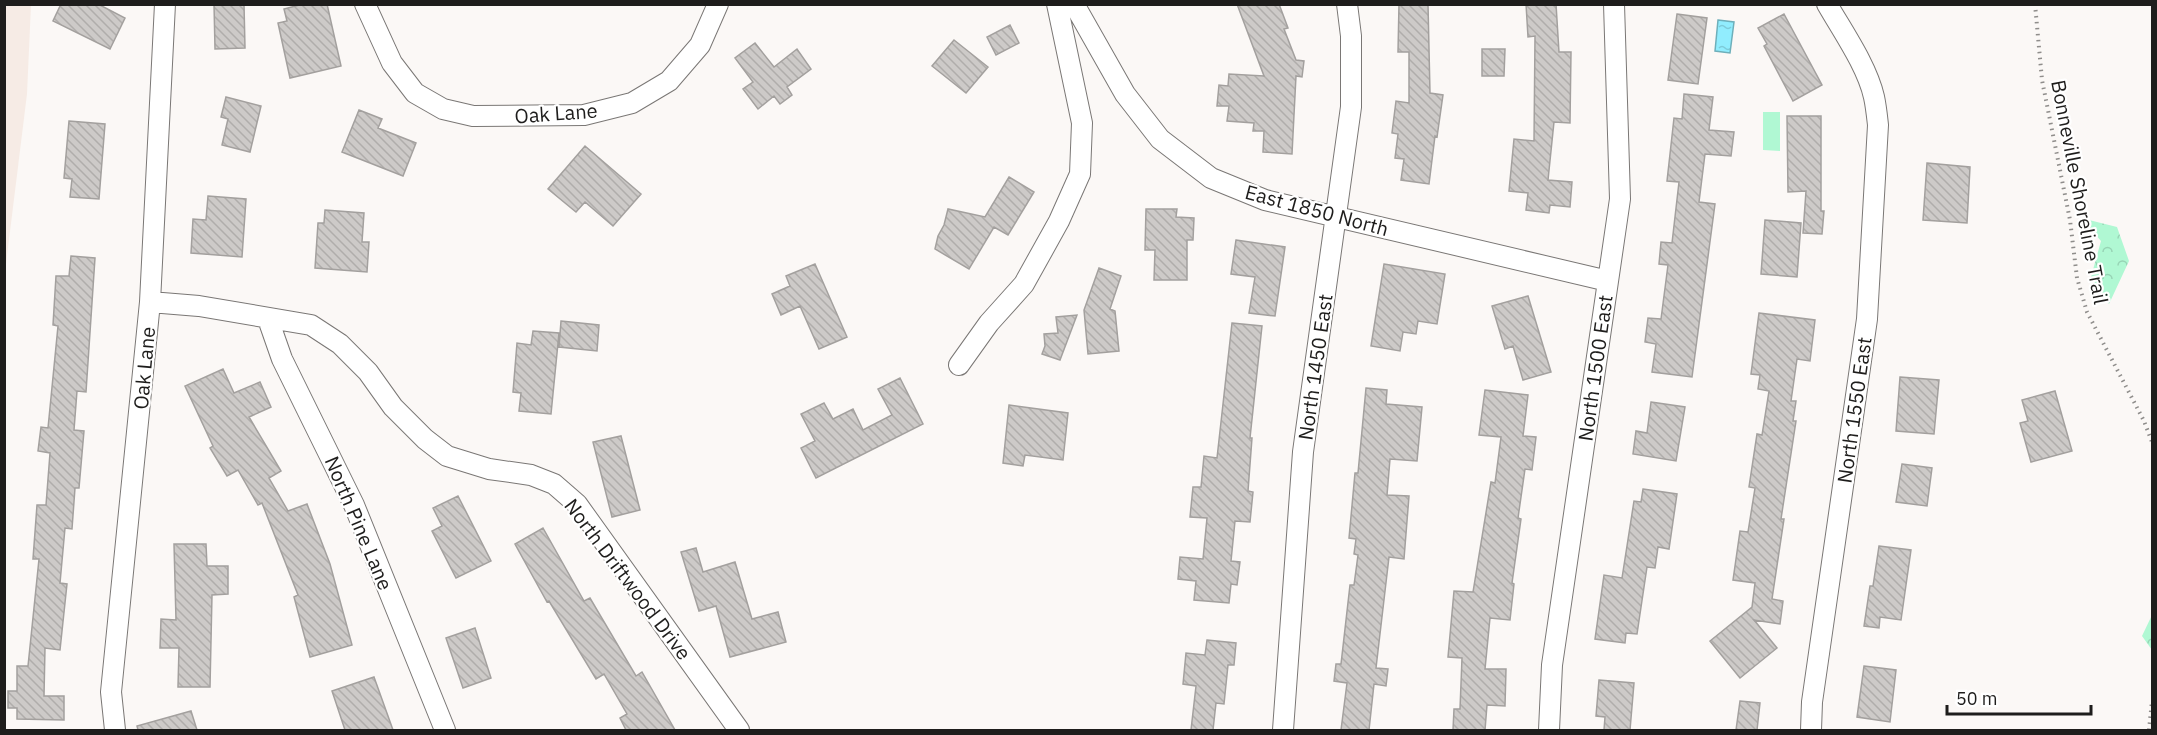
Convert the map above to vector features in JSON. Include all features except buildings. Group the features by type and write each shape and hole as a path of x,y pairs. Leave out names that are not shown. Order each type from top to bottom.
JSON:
{"street":[{"name":"Oak Lane","path":"115,730 111,692 150,303 165,4"},
{"name":"Oak Lane","path":"365,4 392,63 415,93 443,110 473,116 584,115 632,103 669,81 699,45 718,4"},
{"path":"959,364 989,323 1024,284 1059,221 1080,174 1082,123 1057,4"},
{"name":"East 1850 North","path":"1074,4 1125,94 1160,139 1211,178 1265,200 1608,281"},
{"name":"North 1450 East","path":"1283,730 1303,453 1351,107 1351,36 1347,4"},
{"name":"North 1500 East","path":"1549,730 1552,665 1620,199 1614,4"},
{"name":"North 1550 East","path":"1811,730 1812,702 1867,319 1878,125 1871,88 1859,61 1827,4"},
{"name":"North Driftwood Drive","path":"150,303 199,306 310,325 340,344 368,372 393,406 425,440 447,456 489,469 531,475 554,484 577,504 739,730"},
{"name":"North Pine Lane","path":"268,319 282,359 354,504 445,730"}],"path":[{"name":"Bonneville Shoreline Trail","path":"2035,4 2042,80 2070,220 2077,278 2086,312 2144,421 2152,442"},
{"path":"2149,730 2152,702"}],"shaded area":[{"path":"5,4 31,5 27,94 5,272"}],"green space":[{"path":"1763,112 1780,112 1780,151 1763,150"},
{"path":"2081,218 2117,227 2129,261 2109,304 2091,277 2101,241"},
{"path":"2152,615 2152,650 2142,636"}],"water":[{"path":"1718,20 1734,22 1730,53 1715,51"}]}
